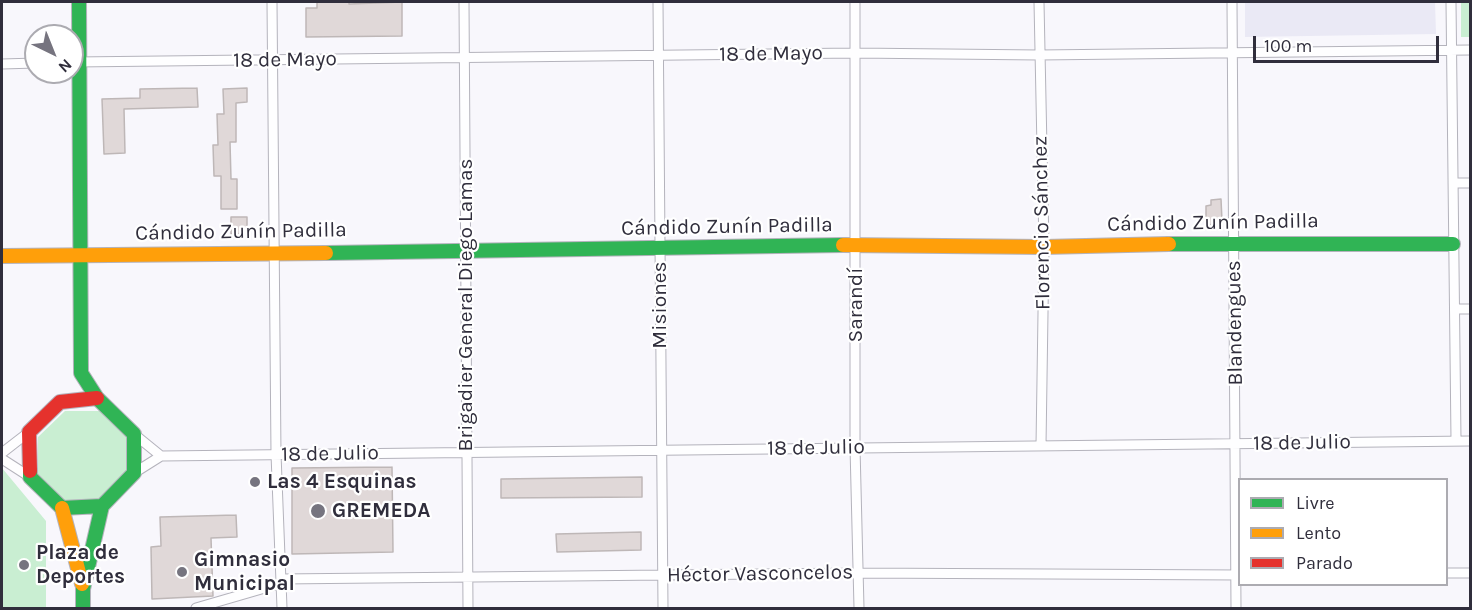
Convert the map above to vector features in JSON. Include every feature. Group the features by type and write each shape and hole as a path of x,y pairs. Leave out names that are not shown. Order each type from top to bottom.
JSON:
{"street":[{"path":"78,24 79,2"},
{"path":"272,2 276,454 282,609"},
{"name":"Brigadier General Diego Lamas","path":"464,2 468,609"},
{"name":"Misiones","path":"658,2 663,609"},
{"name":"Sarandí","path":"855,2 855,447 859,609"},
{"name":"Florencio Sánchez","path":"1039,2 1044,247 1041,445"},
{"name":"Blandengues","path":"1232,2 1237,444 1236,609"},
{"path":"1451,2 1456,441"},
{"name":"18 de Mayo","path":"84,62 855,53 1039,55 1470,50"},
{"path":"2,64 24,63"},
{"path":"2,453 30,432 60,402 73,388 81,373 82,254 76,84"},
{"path":"1453,183 1470,183"},
{"name":"Cándido Zunín Padilla","path":"2,256 856,246 1044,247 1234,242 1453,244"},
{"path":"1455,309 1470,309"},
{"path":"81,373 97,398 134,434 161,456 134,473 102,506 83,590 83,609"},
{"path":"60,402 97,398"},
{"path":"30,432 30,477"},
{"path":"134,434 134,473"},
{"name":"18 de Julio","path":"161,456 1470,441"},
{"path":"2,459 30,477 62,508 83,590"},
{"path":"62,508 102,506"},
{"name":"Héctor Vasconcelos","path":"196,609 281,581 857,573 1237,575"},
{"path":"1448,573 1470,573"}],"shaded area":[{"path":"1245,2 1435,2 1436,34 1245,37"}],"green space":[{"path":"1461,2 1470,2 1470,37 1461,37"},
{"path":"65,411 101,411 127,436 127,474 101,501 64,501 38,474 38,437"},
{"name":"Plaza de Deportes","path":"2,468 46,521 46,608 2,608"}],"building":[{"path":"317,2 349,2 349,4 402,2 402,36 306,37 306,8 317,8"},
{"path":"197,88 198,107 124,109 125,153 104,154 102,99 140,98 140,89"},
{"path":"247,88 247,102 236,103 236,142 230,142 231,179 237,179 237,209 221,209 221,176 214,176 213,145 218,145 217,114 224,114 223,89"},
{"path":"1221,199 1222,221 1218,224 1206,225 1206,206 1211,205 1211,200"},
{"path":"231,217 247,217 247,233 231,234"},
{"path":"392,467 393,552 292,554 292,468"},
{"path":"642,477 642,497 501,498 501,479"},
{"name":"Gimnasio Municipal","path":"236,515 237,537 211,538 213,596 152,599 151,547 161,546 160,517"},
{"path":"641,532 641,550 557,552 556,534"}],"traffic: fast":[{"path":"30,471 30,477 62,508 102,506 134,473 134,434 97,398 81,373 79,2"},
{"path":"1169,244 1453,244"},
{"path":"326,253 843,245"},
{"path":"83,608 83,589 102,506"}],"traffic: slow":[{"path":"843,245 1044,247 1169,244"},
{"path":"2,256 326,253"},
{"path":"62,508 82,584"}],"traffic: jam":[{"path":"30,471 29,432 60,402 97,398"}],"place":[{"name":"Las 4 Esquinas","path":"255,482"},
{"name":"GREMEDA","path":"318,511"},
{"name":"Plaza de Deportes","path":"24,565"},
{"name":"Gimnasio Municipal","path":"182,572"}]}
